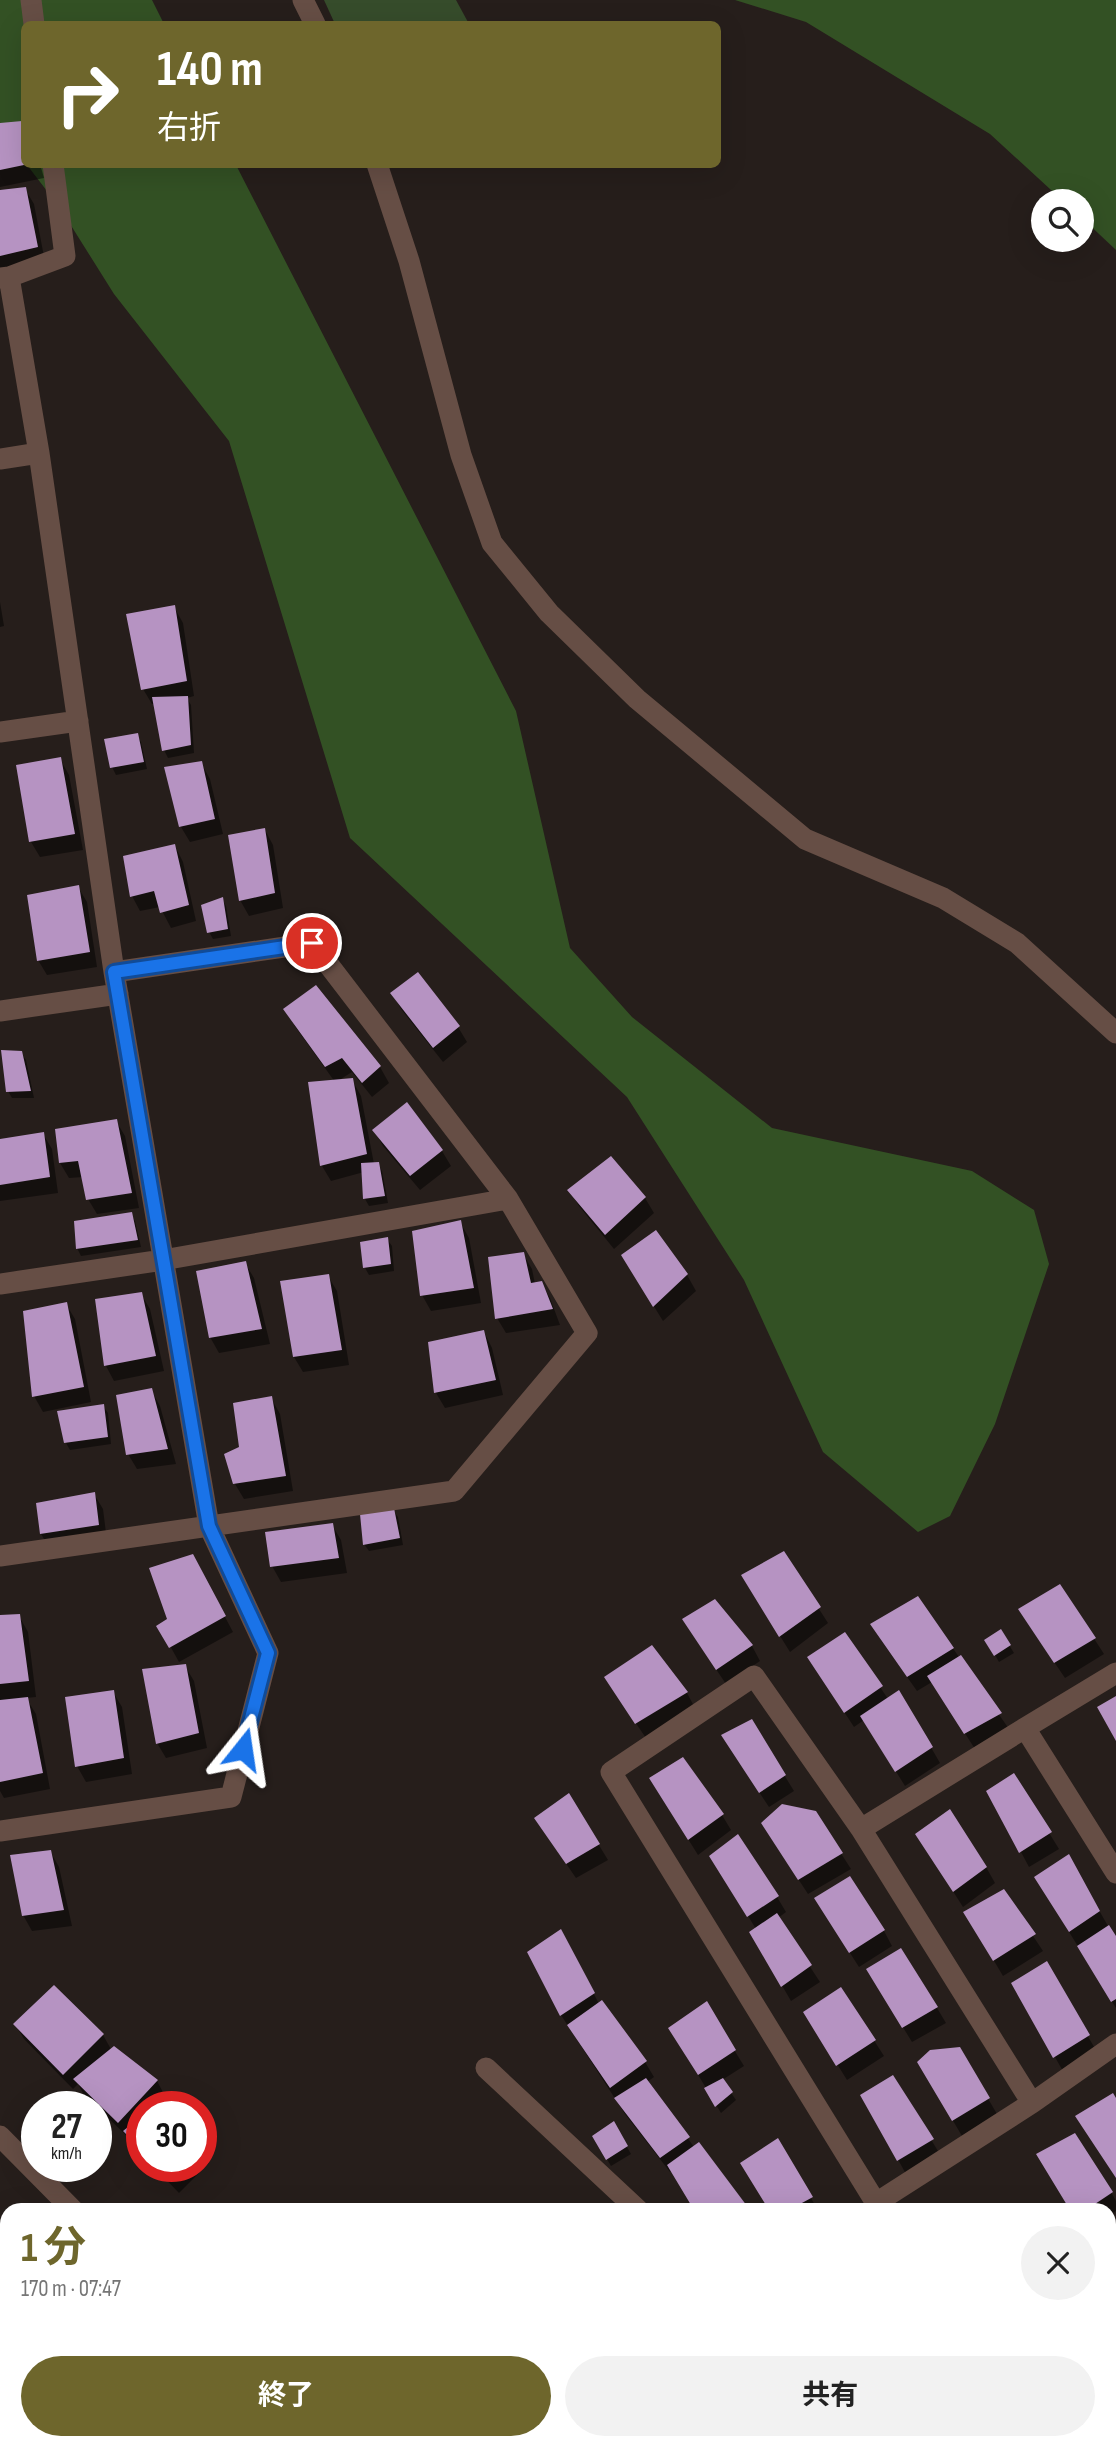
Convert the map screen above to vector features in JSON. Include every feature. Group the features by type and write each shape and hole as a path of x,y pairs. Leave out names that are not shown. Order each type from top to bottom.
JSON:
{"street":[{"path":"31,0 34,21"},
{"path":"303,0 314,21"},
{"path":"0,1831 231,1797 268,1653 209,1526 114,972 39,453 4,277 65,256 54,168"},
{"path":"378,168 409,261 461,455 492,543 549,613 637,699 805,839 943,898 1017,943 1116,1033"},
{"path":"0,458 39,453"},
{"path":"0,732 78,721"},
{"path":"0,1556 454,1492 587,1333 508,1199 312,943 114,972"},
{"path":"0,1012 118,994"},
{"path":"0,1284 163,1260 508,1199"},
{"path":"861,1829 1116,1673"},
{"path":"867,2203 611,1772 754,1676 861,1829 1032,2103"},
{"path":"1025,1728 1116,1873"},
{"path":"875,2203 1032,2103 1116,2044"},
{"path":"485,2068 630,2203"},
{"path":"0,2136 66,2203"}],"green space":[{"path":"0,0 152,0 162,21 21,21 21,157 0,129"},
{"path":"324,0 456,0 467,21 334,21"},
{"path":"735,0 1116,0 1116,250 1094,229 1094,189 1050,189 990,134 806,22"},
{"path":"29,168 238,168 516,711 570,948 632,1017 772,1128 972,1171 1034,1210 1049,1264 995,1424 950,1516 918,1532 823,1452 744,1280 627,1097 350,838 229,441 114,294 60,208"}],"building":[{"path":"21,121 21,166 0,170 0,123"},
{"path":"26,187 38,247 0,256 0,190"},
{"path":"175,605 187,681 141,690 126,614"},
{"path":"188,696 191,745 162,751 152,697"},
{"path":"138,733 144,762 110,768 104,739"},
{"path":"61,757 75,834 29,842 16,765"},
{"path":"202,761 215,819 179,827 164,767"},
{"path":"265,828 275,893 239,901 228,835"},
{"path":"175,844 189,905 160,913 154,891 130,897 123,856"},
{"path":"79,885 90,952 37,961 27,895"},
{"path":"223,897 228,929 207,933 201,905"},
{"path":"418,972 460,1026 433,1048 390,993"},
{"path":"316,985 381,1066 362,1083 342,1058 325,1067 283,1009"},
{"path":"1,1050 22,1051 31,1091 6,1092"},
{"path":"353,1078 367,1154 320,1166 308,1082"},
{"path":"407,1102 443,1150 410,1176 372,1130"},
{"path":"117,1119 132,1193 86,1200 78,1161 59,1163 55,1129"},
{"path":"44,1132 50,1177 0,1185 0,1139"},
{"path":"611,1156 646,1197 605,1235 567,1190"},
{"path":"379,1162 385,1196 363,1199 361,1163"},
{"path":"132,1212 138,1240 76,1249 74,1221"},
{"path":"461,1220 474,1288 420,1296 412,1231"},
{"path":"656,1230 688,1274 653,1307 621,1255"},
{"path":"388,1237 391,1264 363,1268 360,1242"},
{"path":"524,1252 531,1283 542,1281 553,1309 495,1319 488,1257"},
{"path":"246,1261 262,1329 209,1338 196,1271"},
{"path":"329,1274 342,1350 293,1357 280,1281"},
{"path":"142,1292 156,1356 104,1366 95,1299"},
{"path":"67,1302 84,1387 32,1397 23,1311"},
{"path":"484,1330 496,1380 434,1393 428,1342"},
{"path":"152,1388 168,1449 126,1455 116,1395"},
{"path":"272,1396 286,1476 233,1484 224,1454 239,1447 233,1403"},
{"path":"104,1404 108,1437 64,1443 57,1411"},
{"path":"95,1492 99,1525 40,1534 36,1503"},
{"path":"394,1508 400,1538 363,1545 360,1514"},
{"path":"333,1523 339,1558 270,1567 265,1532"},
{"path":"784,1551 821,1607 779,1637 741,1575"},
{"path":"193,1554 226,1616 169,1648 156,1626 167,1619 149,1568"},
{"path":"1060,1584 1096,1638 1054,1663 1018,1609"},
{"path":"918,1596 954,1648 907,1677 870,1624"},
{"path":"715,1599 753,1645 716,1670 682,1619"},
{"path":"20,1614 29,1681 0,1684 0,1615"},
{"path":"1001,1629 1011,1645 994,1656 984,1640"},
{"path":"845,1632 883,1686 844,1713 807,1657"},
{"path":"652,1645 688,1692 635,1724 604,1677"},
{"path":"961,1655 1002,1713 964,1734 927,1676"},
{"path":"186,1664 199,1733 156,1744 142,1669"},
{"path":"114,1690 124,1758 75,1767 65,1697"},
{"path":"899,1690 933,1747 895,1772 860,1716"},
{"path":"1116,1696 1116,1741 1097,1707"},
{"path":"28,1697 43,1773 0,1782 0,1700"},
{"path":"752,1719 786,1775 759,1793 721,1735"},
{"path":"683,1757 724,1814 688,1840 649,1778"},
{"path":"1014,1773 1052,1832 1019,1853 986,1791"},
{"path":"569,1793 600,1844 566,1864 534,1818"},
{"path":"782,1804 816,1811 843,1853 798,1880 761,1823"},
{"path":"950,1809 987,1867 953,1892 915,1834"},
{"path":"738,1834 779,1896 747,1917 709,1856"},
{"path":"51,1850 64,1910 22,1916 10,1855"},
{"path":"1069,1854 1100,1911 1069,1932 1034,1877"},
{"path":"850,1876 885,1930 849,1953 814,1898"},
{"path":"1004,1889 1036,1934 993,1961 963,1912"},
{"path":"777,1913 812,1965 781,1987 749,1932"},
{"path":"1109,1925 1116,1936 1116,1999 1111,2002 1077,1946"},
{"path":"561,1929 595,1993 560,2016 527,1952"},
{"path":"901,1948 938,2007 902,2028 866,1969"},
{"path":"1047,1961 1090,2035 1053,2058 1011,1983"},
{"path":"54,1985 104,2034 63,2075 13,2024"},
{"path":"841,1987 876,2040 836,2066 803,2012"},
{"path":"602,2000 647,2061 610,2088 567,2025"},
{"path":"707,2001 736,2050 698,2075 668,2028"},
{"path":"114,2046 158,2080 148,2091 126,2091 126,2114 118,2123 112,2117 112,2091 85,2091 73,2079"},
{"path":"960,2047 990,2098 952,2121 917,2062 930,2050"},
{"path":"893,2075 934,2139 897,2161 860,2095"},
{"path":"646,2078 690,2137 660,2158 614,2098"},
{"path":"723,2078 733,2092 715,2107 704,2088"},
{"path":"1113,2093 1116,2098 1116,2178 1075,2116"},
{"path":"614,2121 628,2146 606,2160 592,2136"},
{"path":"1075,2133 1113,2192 1096,2203 1066,2203 1036,2154"},
{"path":"778,2138 813,2197 802,2203 765,2203 740,2163"},
{"path":"699,2142 745,2203 690,2203 667,2165"}],"route":[{"path":"243,1749 268,1653 209,1526 114,972 312,943"}]}
